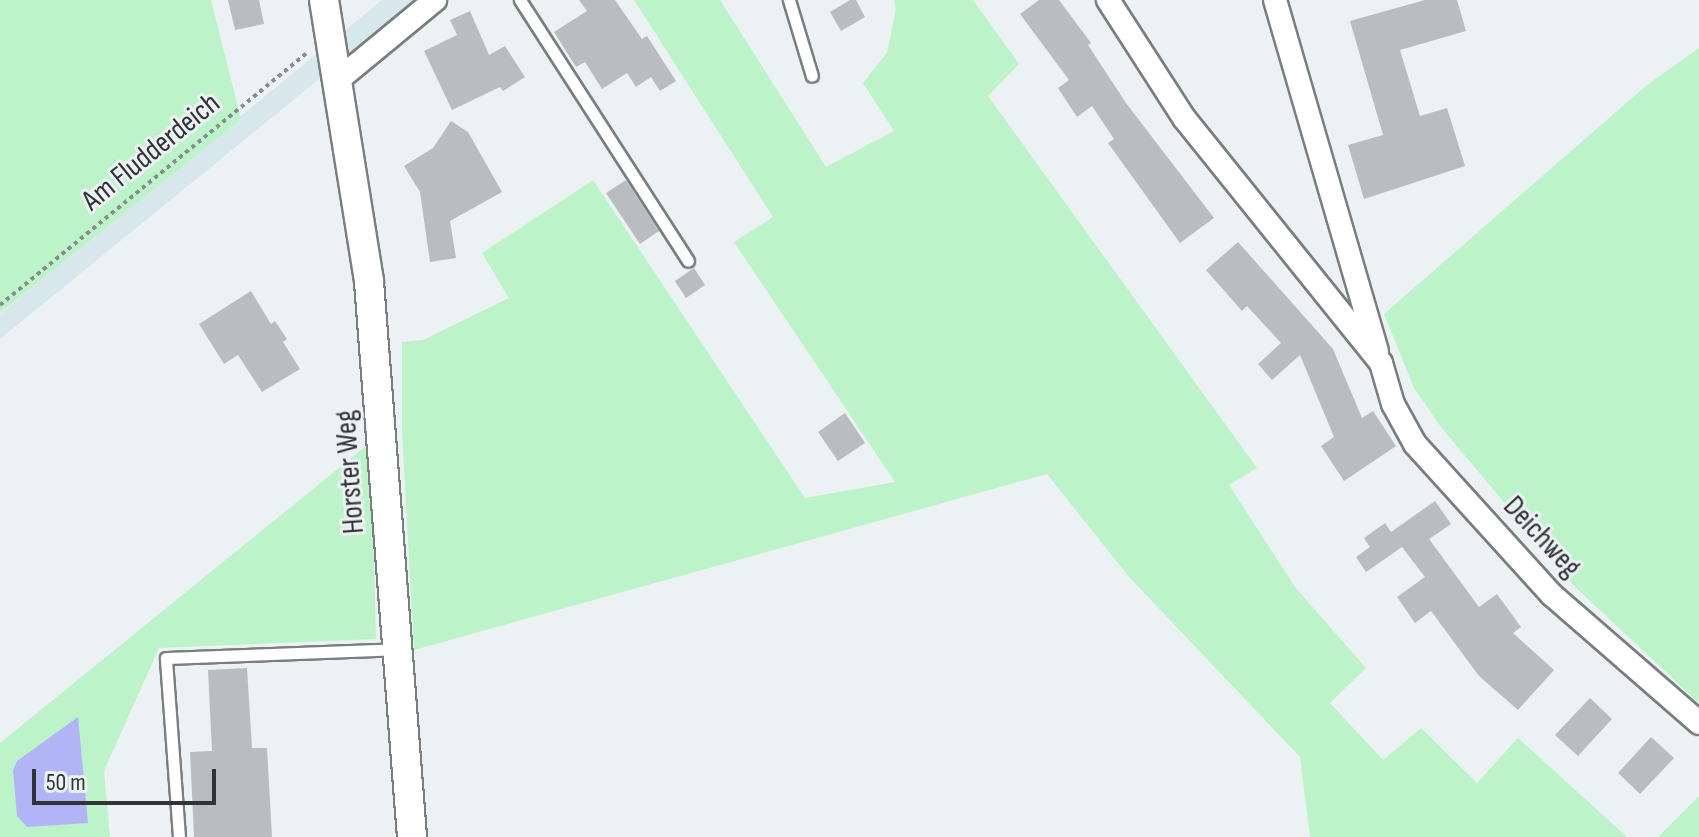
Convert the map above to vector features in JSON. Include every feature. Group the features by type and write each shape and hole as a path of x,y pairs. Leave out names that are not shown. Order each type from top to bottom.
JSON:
{"street":[{"name":"Horster Weg","path":"324,0 369,282 412,837"},
{"path":"340,92 435,0"},
{"name":"Deichweg","path":"1108,0 1184,118 1381,363"},
{"name":"Deichweg","path":"1275,0 1393,404 1415,444 1552,595 1699,723"}],"lane":[{"path":"520,0 688,261"},
{"path":"789,0 812,76"},
{"path":"179,837 166,658 398,649"}],"path":[{"name":"Am Fludderdeich","path":"0,305 331,34"}],"shaded area":[{"path":"382,0 416,0 0,339 0,314"}],"green space":[{"path":"0,0 211,0 241,119 0,313"},
{"path":"634,0 720,0 826,167 894,131 863,83 887,53 896,9 894,0 973,0 1019,64 988,96 1257,468 1229,485 1295,587 1366,668 1330,703 1383,760 1421,728 1477,783 1518,738 1627,837 1310,837 1300,757 1129,577 1047,474 414,650 402,429 402,342 423,340 509,298 482,253 593,180 805,498 895,482 734,242 773,217"},
{"path":"1699,48 1699,703 1574,586 1441,427 1414,388 1384,314 1647,85"},
{"path":"371,442 376,639 159,648 104,771 110,837 0,837 0,743"},
{"path":"1699,796 1699,837 1658,837"}],"water":[{"path":"78,717 88,823 27,827 17,816 13,770 17,761"}],"building":[{"path":"228,0 259,0 264,24 235,30"},
{"path":"579,0 615,0 642,39 647,36 676,81 660,91 651,77 636,87 627,73 602,89 585,62 576,67 554,32 587,11"},
{"path":"850,0 856,0 865,17 841,31 830,12"},
{"path":"1039,0 1059,0 1091,43 1088,45 1126,103 1214,218 1180,243 1108,143 1114,139 1092,106 1077,117 1058,88 1069,80 1020,14"},
{"path":"1425,0 1457,0 1466,31 1400,50 1420,116 1447,108 1465,166 1364,199 1348,145 1383,135 1350,21"},
{"path":"470,11 489,55 505,46 525,77 503,91 500,87 452,110 424,51 457,35 450,20"},
{"path":"451,121 468,132 502,192 450,221 456,258 430,262 420,192 404,166 433,148"},
{"path":"626,180 659,231 640,244 606,193"},
{"path":"1238,242 1333,349 1362,418 1373,411 1396,446 1344,481 1321,446 1334,437 1300,355 1272,380 1258,364 1281,343 1247,306 1242,311 1206,270"},
{"path":"694,268 705,285 686,298 675,281"},
{"path":"251,291 271,324 275,321 287,339 283,342 300,369 262,392 238,355 224,364 199,324"},
{"path":"845,413 865,443 838,461 818,432"},
{"path":"1435,501 1451,524 1429,539 1479,607 1497,594 1521,627 1513,633 1554,670 1518,710 1479,676 1431,611 1415,623 1397,597 1425,577 1402,547 1366,572 1356,557 1370,547 1364,538 1385,523 1391,532"},
{"path":"247,668 252,748 267,748 272,837 194,837 190,752 212,751 208,670"},
{"path":"1590,698 1612,719 1578,756 1555,735"},
{"path":"1651,737 1674,758 1640,794 1618,773"}]}
